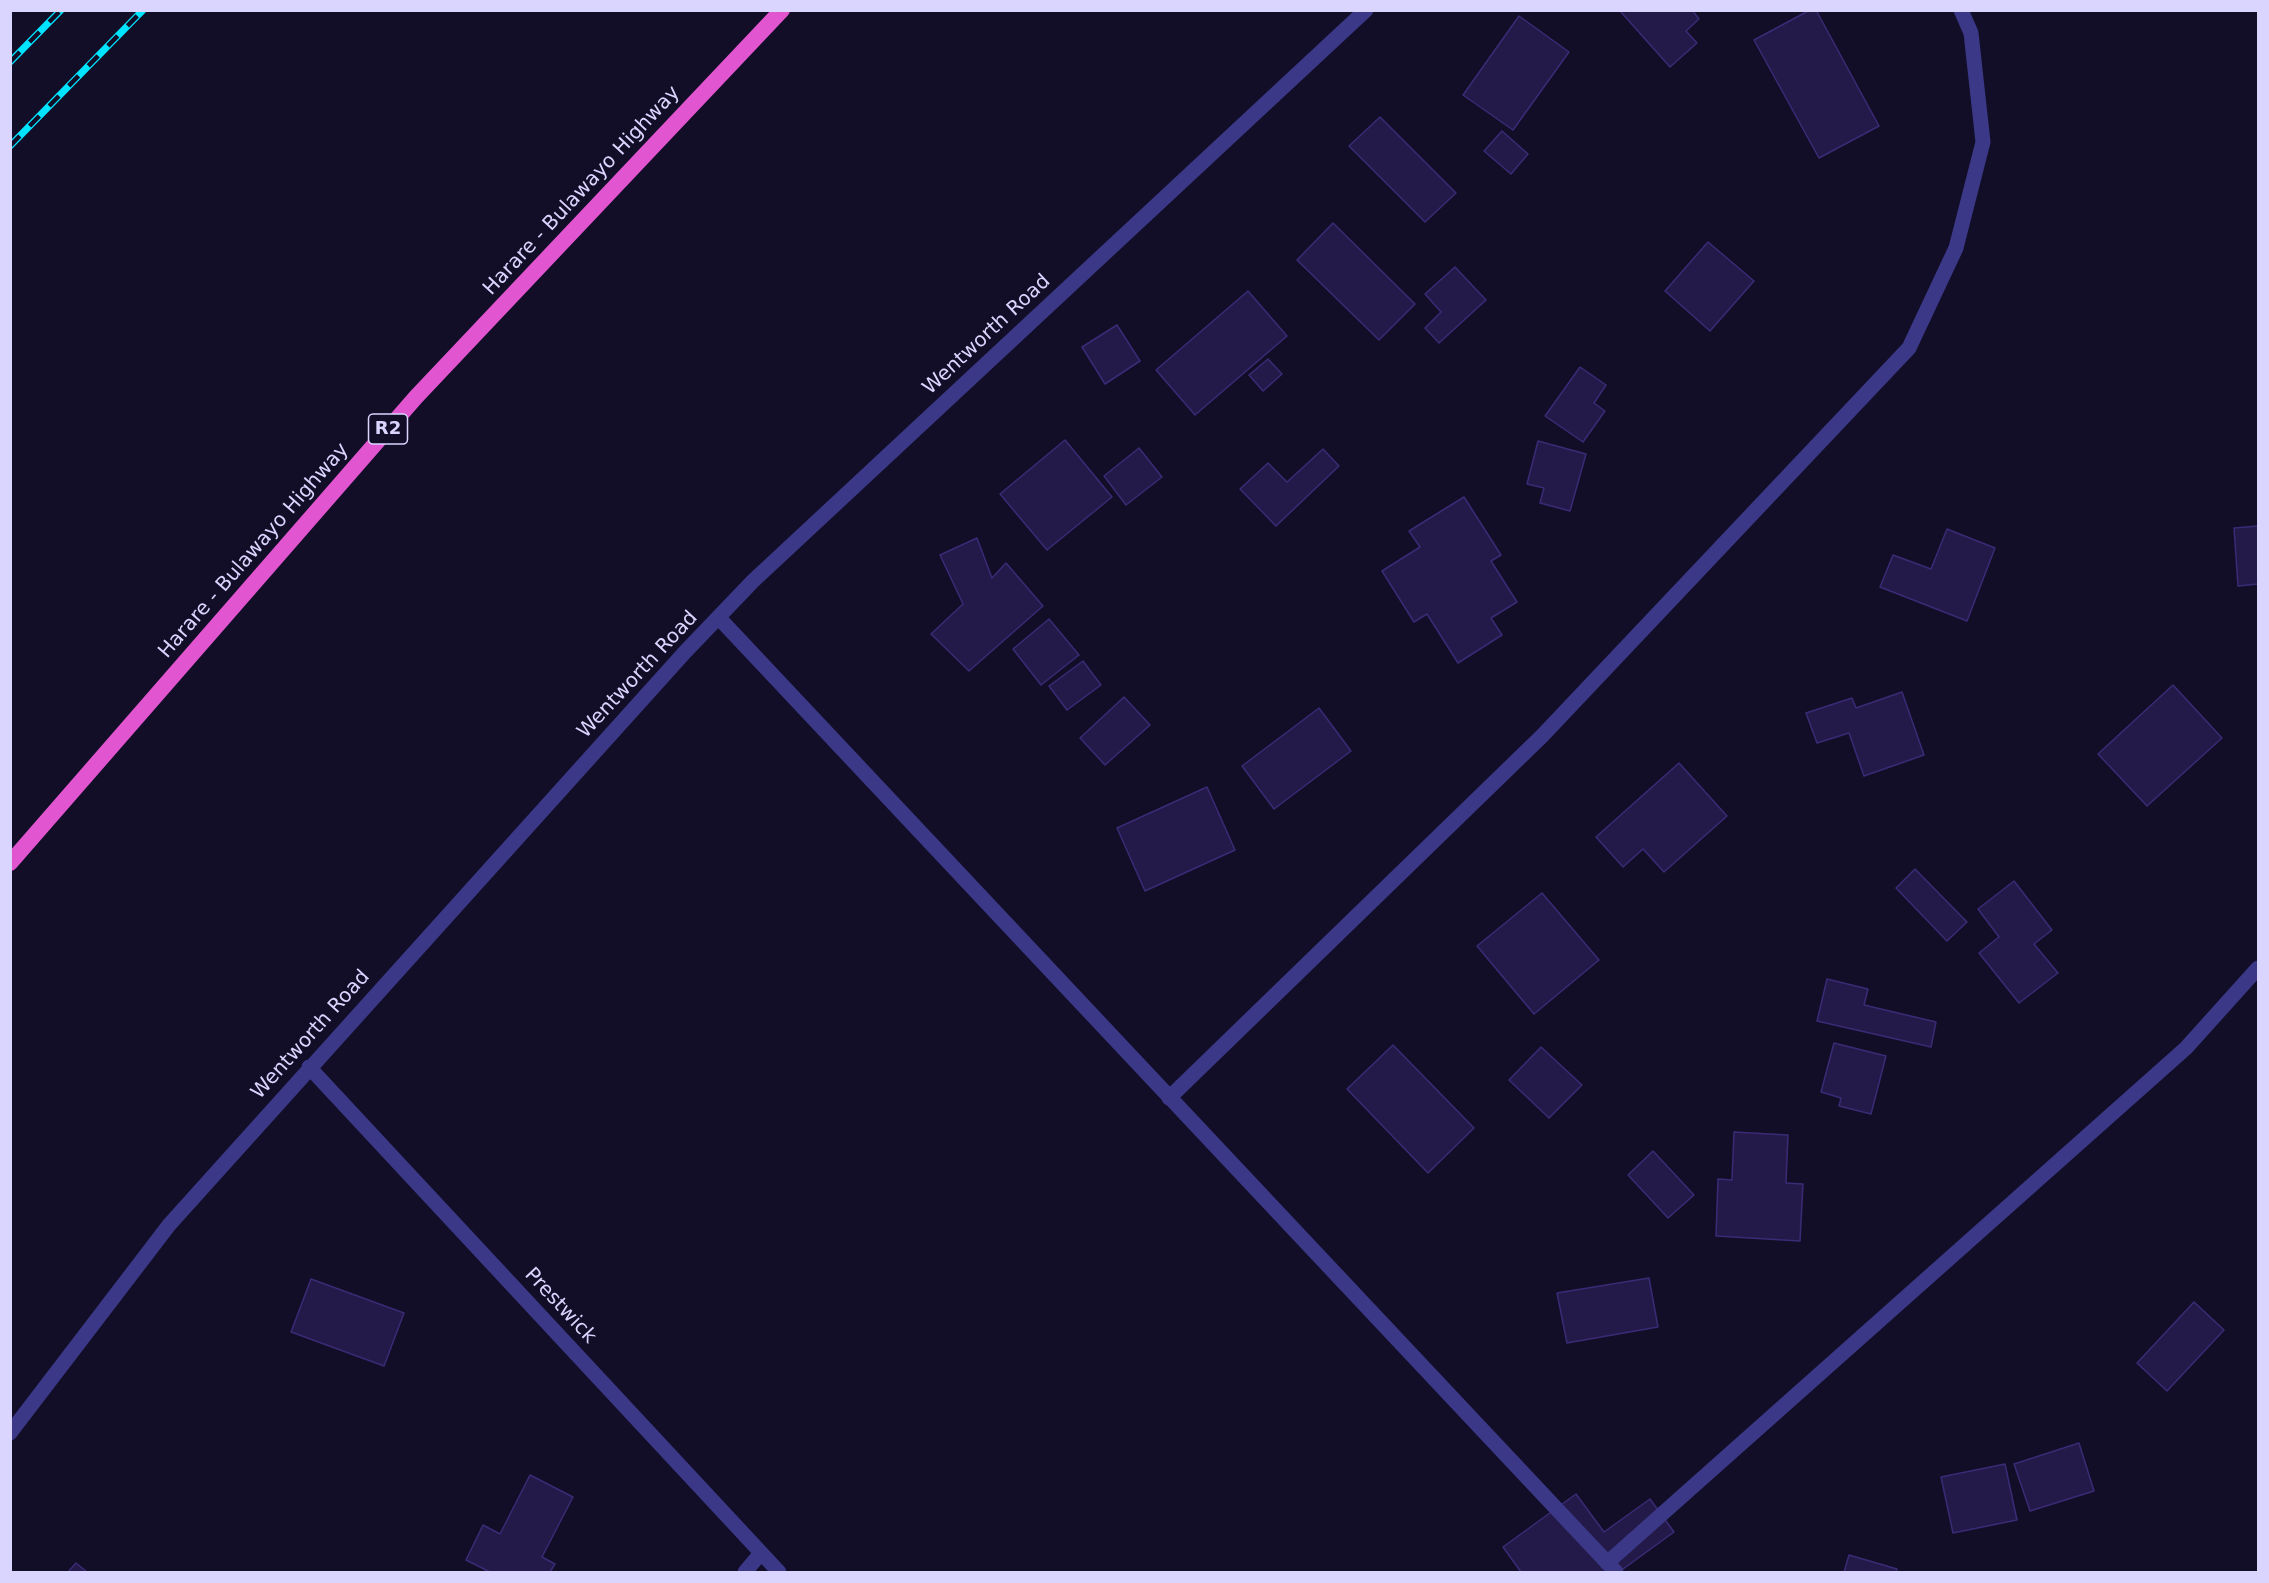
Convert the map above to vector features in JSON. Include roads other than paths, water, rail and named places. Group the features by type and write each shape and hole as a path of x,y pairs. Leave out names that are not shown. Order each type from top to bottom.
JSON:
{"highway":[{"name":"Harare - Bulawayo Highway","path":"10,862 416,397 782,10"}],"street":[{"name":"Wentworth Road","path":"10,1433 169,1225 677,661 753,581 1366,10"},
{"path":"1169,1098 1542,736 1909,348 1956,248 1983,142 1971,33 1961,10"},
{"path":"719,618 1612,1568 2186,1048 2259,968"},
{"name":"Prestwick","path":"309,1067 779,1572"},
{"path":"746,1572 761,1553"}],"railway":[{"path":"10,62 61,10"},
{"path":"10,146 143,10"}]}
